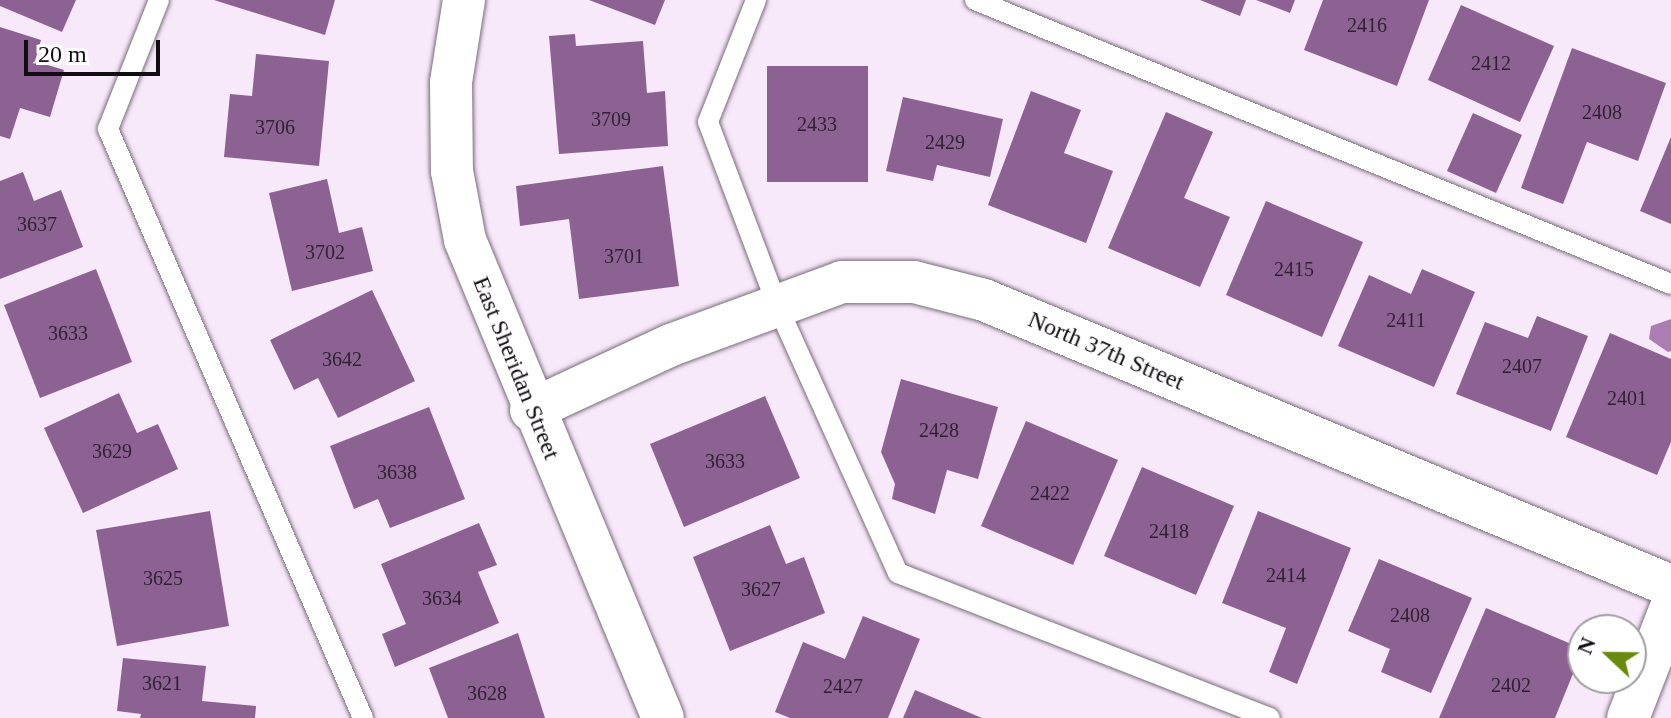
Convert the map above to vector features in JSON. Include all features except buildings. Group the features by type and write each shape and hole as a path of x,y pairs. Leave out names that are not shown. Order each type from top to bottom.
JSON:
{"street":[{"name":"East Sheridan Street","path":"464,0 451,82 452,171 465,240 531,410 663,718"},
{"name":"North 37th Street","path":"531,410 671,345 842,282 914,282 984,300 1671,586"},
{"path":"1628,718 1671,607"}],"lane":[{"path":"159,0 108,129 363,718"},
{"path":"756,0 708,122 777,305 898,573 1270,718"},
{"path":"975,0 1671,284"}],"shaded area":[{"path":"1671,319 1671,351 1668,352 1649,339 1651,326"}]}
